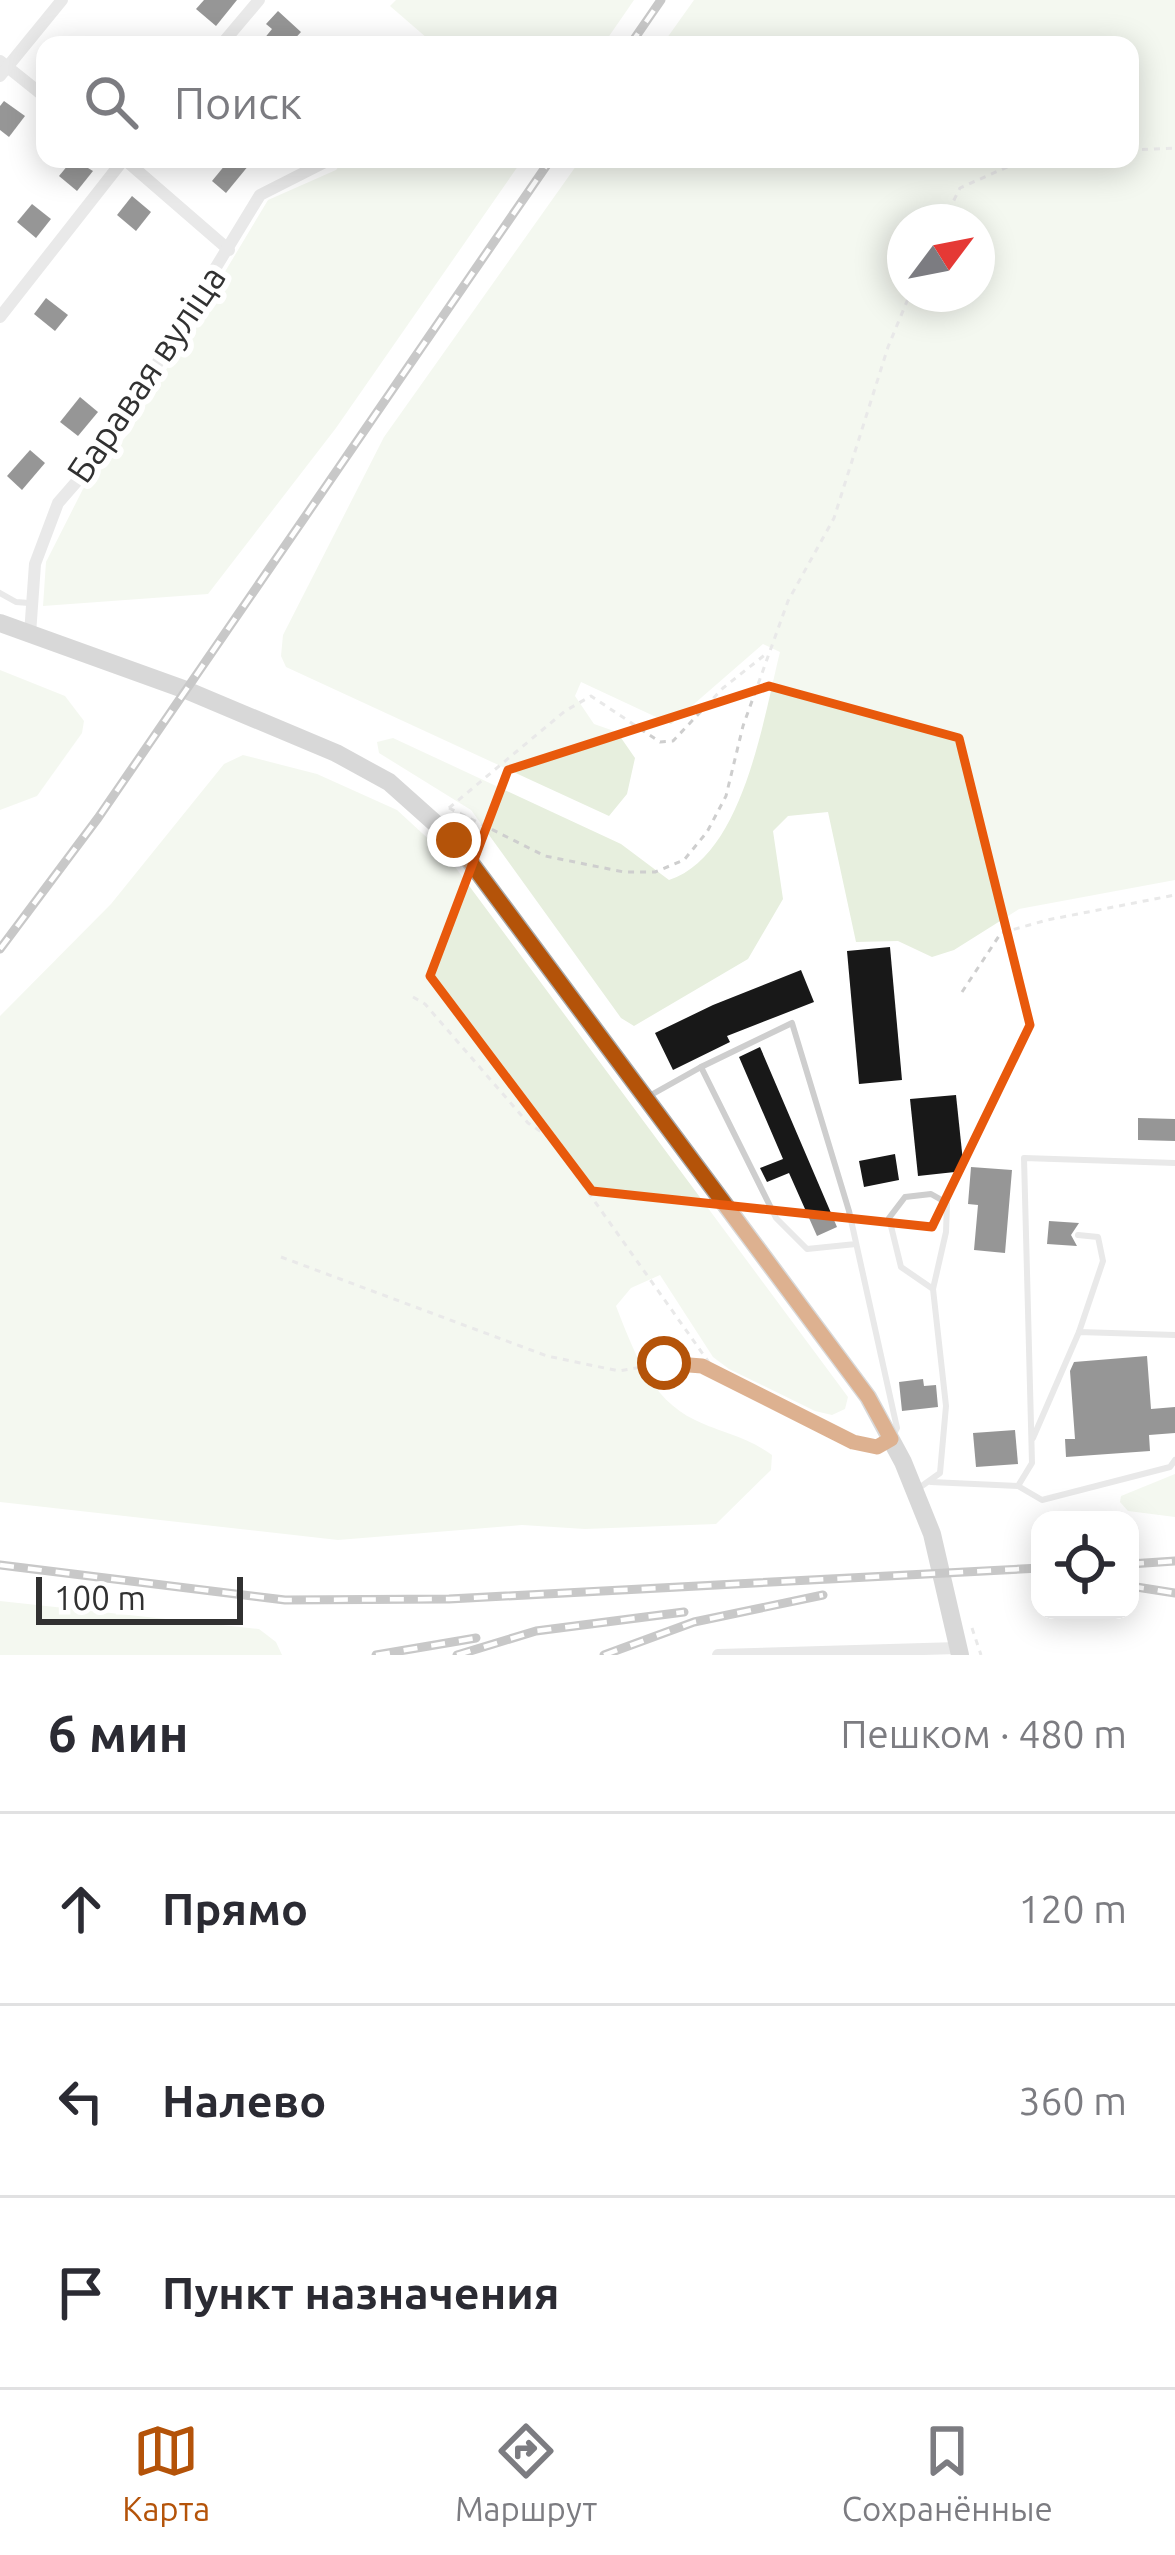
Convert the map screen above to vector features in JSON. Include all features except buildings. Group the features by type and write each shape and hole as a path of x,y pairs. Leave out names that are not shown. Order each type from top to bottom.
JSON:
{"main road":[{"path":"0,623 185,690 336,753 388,782 454,840 868,1397 923,1486 959,1652"}],"street":[{"path":"36,91 2,68 62,0"},
{"path":"229,36 260,0"},
{"path":"0,316 117,168"},
{"path":"134,168 229,250"},
{"name":"Баравая вуліца","path":"30,634 35,564 58,503 105,449 260,195 314,168"},
{"path":"718,1655 959,1652"}],"lane":[{"path":"0,592 16,602 31,603"},
{"path":"648,1098 792,1023 856,1244 897,1428 891,1439"},
{"path":"700,1067 776,1218 807,1249 856,1244"},
{"path":"1018,1486 1032,1463 1024,1157 1175,1163"},
{"path":"923,1486 940,1473 946,1406 933,1289 946,1232 947,1203 931,1195 905,1197 889,1218 902,1267 933,1289"},
{"path":"1031,1442 1079,1332 1103,1261 1098,1237 1078,1235"},
{"path":"1079,1332 1175,1335"},
{"path":"923,1486 1018,1486 1042,1500 1170,1467 1175,1460"}],"path":[{"path":"1139,150 1175,148"},
{"path":"952,204 960,188 1004,168"},
{"path":"771,651 723,688 673,741 660,742 591,696 565,711 448,808 545,856 624,872 656,872 684,860 707,832 726,796 743,725 771,651 788,602 834,518 902,312"},
{"path":"962,992 1001,934 1047,920 1175,895"},
{"path":"413,997 425,1004 528,1123 549,1137 716,1372"},
{"path":"281,1257 547,1356 619,1371 664,1363 702,1366 853,1442 877,1447 891,1439"}],"highlighted area":[{"path":"769,686 959,738 1030,1025 932,1227 592,1191 430,976 508,770"}],"green space":[{"path":"396,0 634,0 609,36 425,36 390,6"},
{"path":"694,0 1175,0 1175,880 1019,909 954,950 932,957 898,941 856,942 828,812 788,816 773,831 783,899 748,959 634,1026 621,1018 471,810 379,753 377,742 393,738 621,844 669,880 694,866 715,844 732,815 757,748 780,652 763,644 671,724 581,682 575,696 594,724 617,732 635,758 627,794 609,816 286,667 281,656 283,635 384,437 575,168 1139,168 1139,36 668,36"},
{"path":"517,168 336,428 208,594 43,606 46,562 83,489 127,435 268,200 336,170"},
{"path":"0,670 65,696 84,721 82,733 37,796 0,810"},
{"path":"243,755 317,774 397,810 447,856 848,1397 845,1409 832,1415 815,1411 729,1369 713,1357 660,1275 631,1288 616,1306 655,1386 679,1411 772,1455 771,1470 716,1524 585,1529 522,1525 338,1540 0,1502 0,1016 111,904 224,764"},
{"path":"1175,1474 1175,1517 1128,1511 1121,1496"},
{"path":"0,1601 259,1629 276,1642 282,1655 0,1655"}],"railway":[{"path":"636,36 661,0"},
{"path":"0,949 98,818 545,168"},
{"path":"1139,1563 1175,1561"},
{"path":"0,1565 285,1600 449,1599 1031,1568"},
{"path":"1139,1587 1175,1593"},
{"path":"604,1655 694,1622 823,1595"},
{"path":"457,1655 536,1631 684,1612"},
{"path":"376,1655 476,1638"}],"route":[{"path":"454,840 868,1397 891,1439 877,1447 853,1442 702,1366 664,1363"}]}
